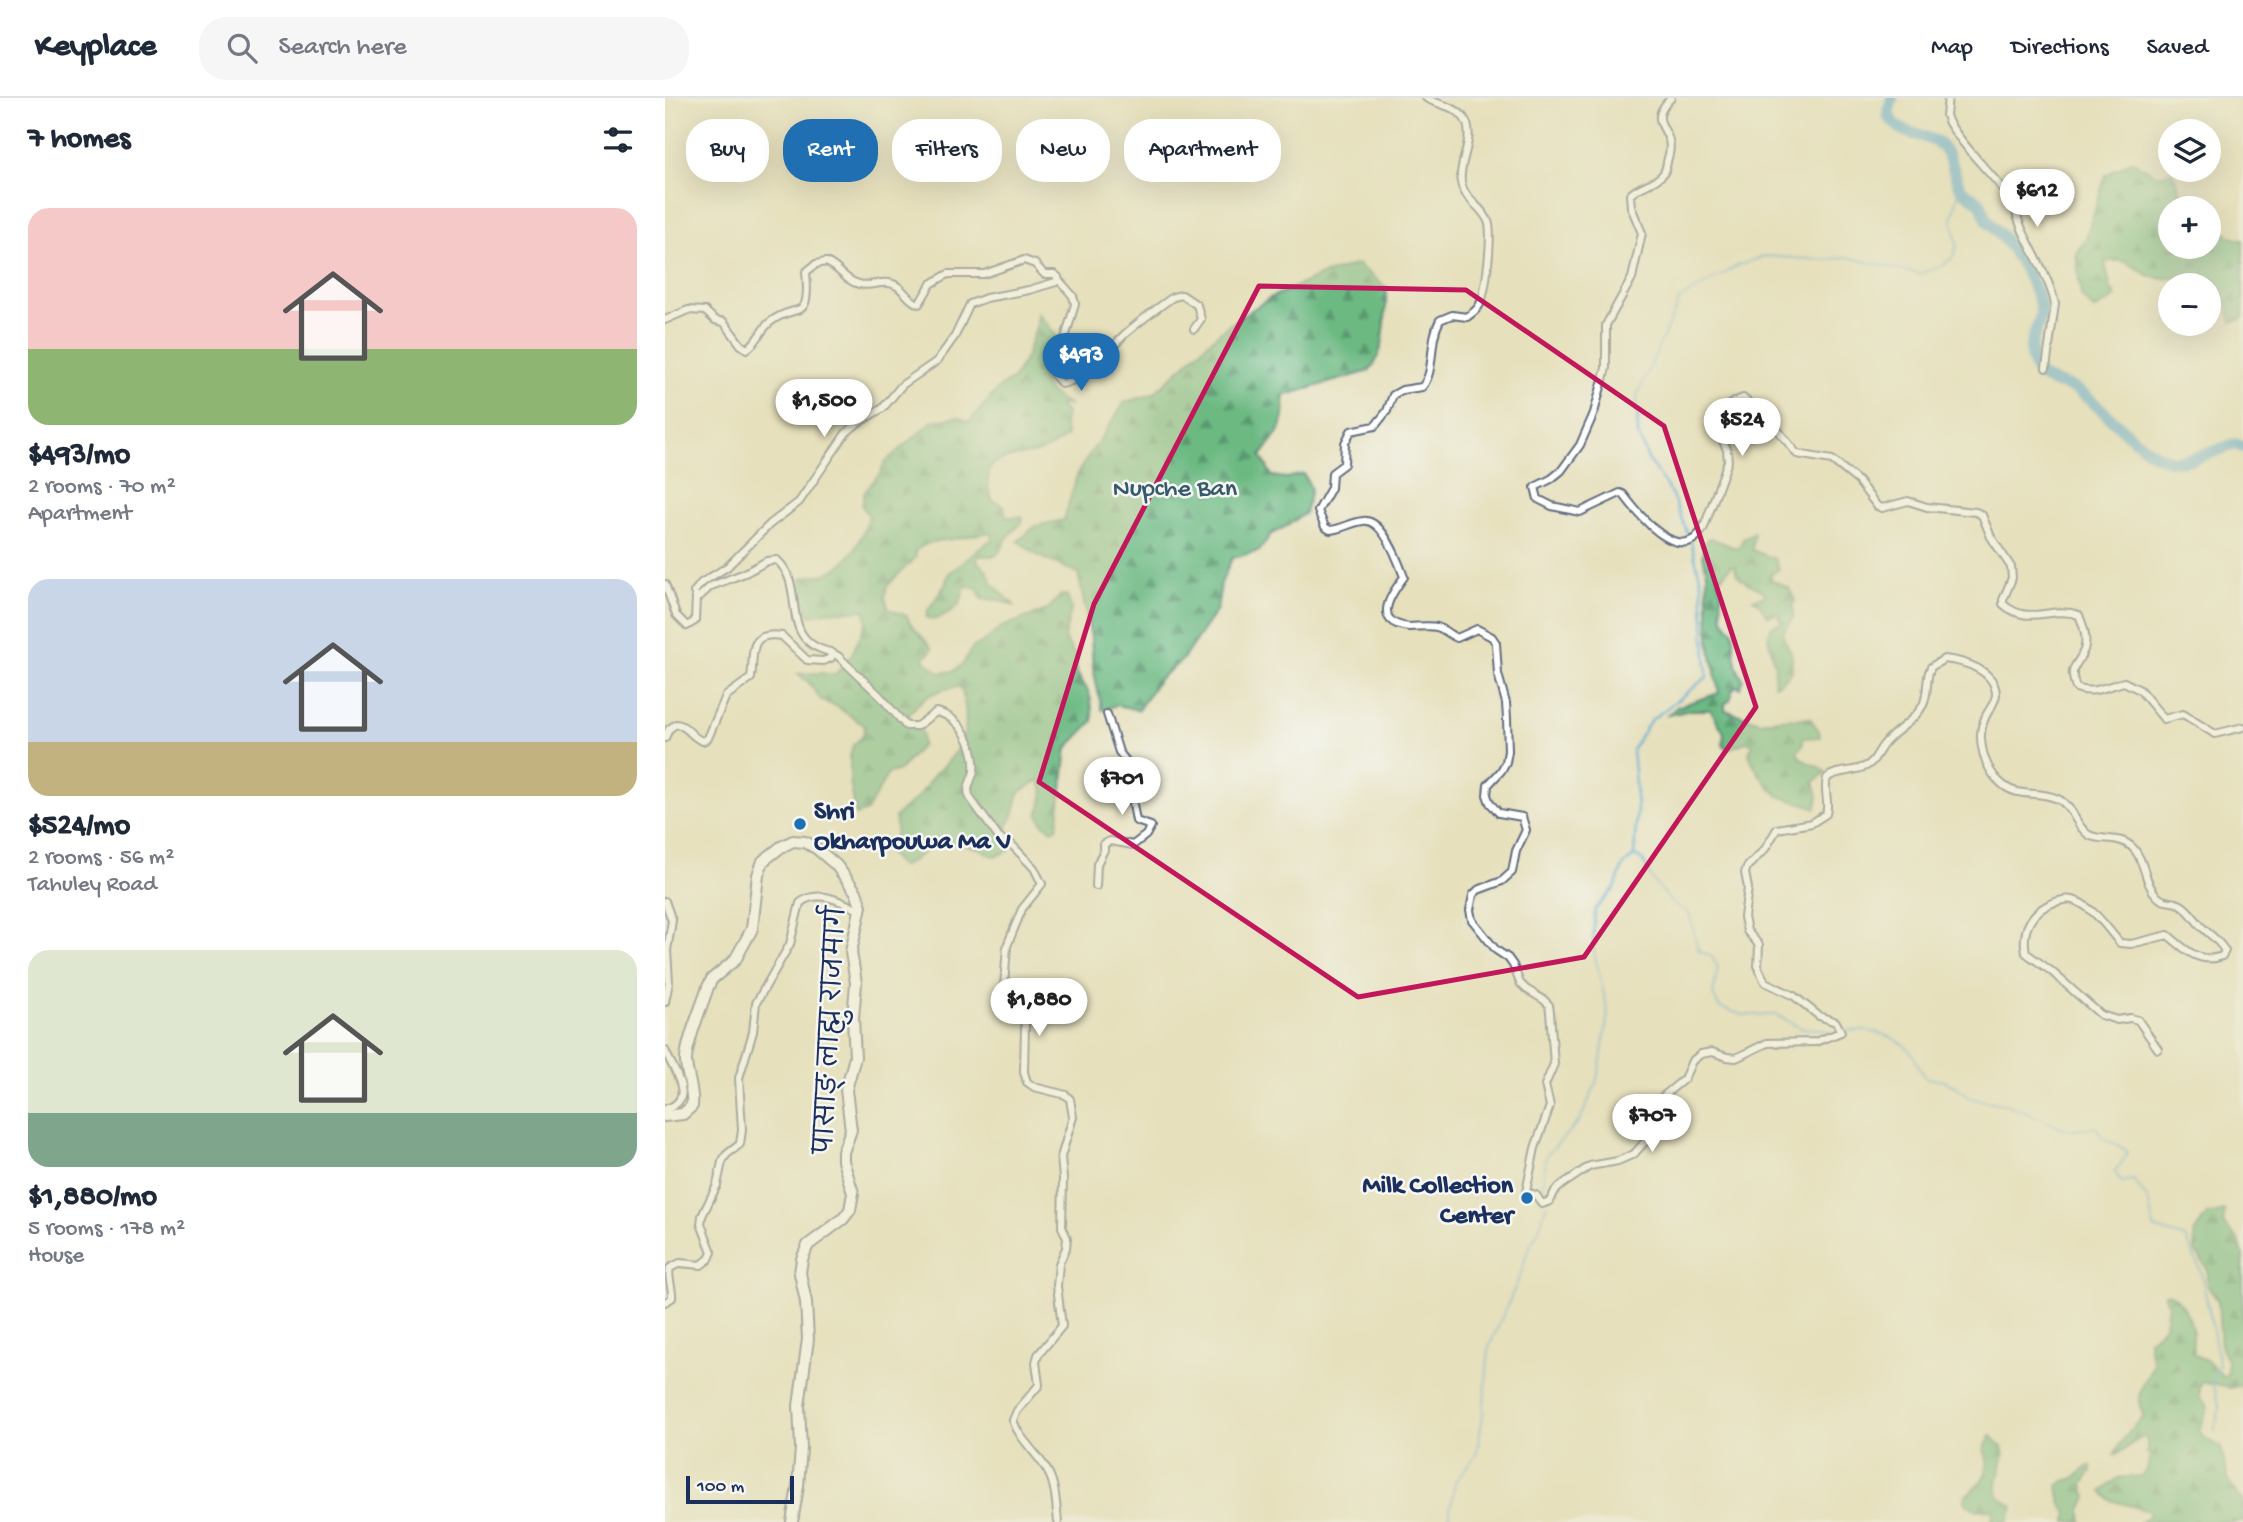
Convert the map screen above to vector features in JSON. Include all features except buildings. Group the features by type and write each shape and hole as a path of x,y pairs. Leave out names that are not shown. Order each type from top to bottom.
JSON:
{"main road":[{"name":"पासाङ् लाह्मु राजमार्ग","path":"665,1116 684,1114 692,1106 691,1080 686,1063 691,1040 712,979 735,960 752,929 758,875 763,861 793,841 805,842 836,865 860,898 861,911 851,952 856,983 853,1018 855,1057 846,1090 851,1130 843,1152 853,1203 843,1219 808,1245 802,1259 800,1273 806,1302 808,1339 799,1406 801,1448 792,1522"}],"street":[{"path":"1426,98 1459,112 1468,128 1468,141 1461,168 1463,189 1467,197 1484,213 1490,227 1489,258 1482,299 1480,306 1467,317 1452,316 1440,320 1431,352 1430,376 1422,387 1402,390 1393,395 1381,421 1375,426 1351,431 1348,435 1344,464 1332,473 1331,488 1318,511 1325,527 1330,530 1362,521 1375,524 1382,532 1404,577 1391,593 1386,607 1387,615 1392,620 1405,626 1440,628 1457,638 1477,629 1492,637 1496,643 1497,674 1506,703 1508,751 1501,771 1488,785 1487,795 1499,813 1522,817 1526,830 1516,851 1512,872 1502,881 1478,890 1473,895 1470,910 1472,920 1496,950 1508,958 1525,989 1544,1000 1551,1012 1554,1064 1545,1085 1550,1107 1535,1148 1526,1192 1536,1195 1542,1204 1547,1202 1559,1187 1590,1166 1618,1161 1634,1154 1649,1137 1661,1098 1684,1079 1692,1061 1701,1054 1713,1052 1735,1058 1767,1043 1815,1042 1841,1032 1836,1022 1819,1016 1794,996 1765,982 1760,976 1757,958 1759,945 1747,931 1744,917 1748,888 1745,873 1777,829 1812,823 1826,814 1827,778 1834,773 1861,769 1875,760 1887,740 1913,718 1923,705 1931,667 1944,659 1985,671 1994,683 1995,703 1990,707 1981,726 1981,739 1982,753 1995,778 2016,793 2037,792 2067,805 2089,835 2125,842 2141,859 2148,884 2157,896 2164,902 2183,906 2201,928 2221,943 2225,951 2222,956 2214,959 2188,953 2168,934 2131,944 2120,943 2087,907 2066,899 2043,906 2030,919 2023,940 2026,953 2101,1015 2117,1020 2138,1020 2158,1049"},
{"path":"1671,98 1659,113 1661,125 1671,144 1666,169 1655,181 1635,189 1630,195 1631,207 1641,233 1632,278 1606,325 1607,368 1594,413 1580,445 1561,471 1535,488 1538,499 1552,506 1580,512 1620,493 1641,518 1665,537 1682,544 1701,533 1728,461 1727,450 1717,428 1721,413 1733,402 1743,398 1773,424 1797,454 1832,460 1858,481 1877,506 1882,508 1908,501 1927,507 1976,512 1982,515 1991,537 2011,567 2013,578 2003,604 2023,616 2062,612 2079,615 2084,627 2085,648 2072,671 2076,688 2092,691 2124,682 2140,690 2164,719 2183,714 2215,734 2243,727"},
{"path":"1948,98 1948,121 1986,171 2010,197 2053,295 2055,304 2046,368"},
{"path":"665,320 688,310 705,311 715,320 724,323 747,349 769,323 777,317 795,312 805,304 808,296 806,272 816,264 826,262 840,269 852,282 864,285 879,282 898,286 913,302 919,304 931,285 948,274 983,274 1024,260 1035,264 1044,274 1057,275 1073,296 1075,304 1054,375 1062,384 1077,381 1090,371 1126,333 1173,297 1182,295 1197,305 1201,319 1194,329"},
{"path":"665,584 676,614 687,626 695,621 694,592 698,587 727,567 753,538 799,502 846,433 883,408 902,385 937,361 955,336 970,304 985,298 1029,290 1058,279"},
{"path":"696,597 711,586 767,561 777,560 786,572 803,636 810,645 838,656 880,696 906,726 917,726 936,712 948,716 960,727 970,746 974,766 967,792 970,798 999,838 1011,844 1034,868 1042,884 1022,909 1017,927 1007,946 1004,986 1025,1024 1024,1072 1027,1082 1034,1087 1066,1095 1070,1099 1073,1117 1061,1157 1062,1227 1067,1238 1059,1264 1057,1286 1062,1326 1038,1355 1037,1390 1013,1419 1025,1442 1047,1469 1053,1482 1058,1522"},
{"path":"665,738 669,729 676,724 683,726 697,740 708,738 726,696 751,678 753,649 761,638 782,636 807,660 828,660 831,658 830,652"},
{"path":"1096,886 1097,864 1104,844 1110,841 1133,845 1146,835 1151,826 1136,821 1131,767 1119,752 1107,714"},
{"path":"665,1303 672,1298 673,1289 668,1272 670,1268 680,1263 701,1265 711,1256 712,1252 701,1224 702,1216 716,1185 722,1162 726,1155 740,1144 742,1130 739,1078 753,1032 756,1003 790,944 800,903 809,897 819,896 831,898 861,911"},
{"path":"665,901 672,920 667,950 669,982 665,1002"},
{"path":"665,1051 682,1093 678,1105 665,1109"}],"highlighted area":[{"path":"1259,286 1466,290 1664,426 1756,707 1584,957 1358,997 1039,782 1094,604"}],"green space":[{"path":"2132,161 2158,175 2158,182 2177,182 2182,196 2158,196 2158,259 2221,259 2221,230 2243,240 2243,318 2232,322 2221,286 2221,273 2158,273 2156,278 2122,261 2105,262 2110,287 2116,297 2094,310 2081,296 2076,252 2084,243 2106,175"},
{"name":"Nupche Ban","path":"1357,264 1387,288 1384,332 1375,363 1369,371 1283,396 1283,421 1277,435 1261,456 1272,476 1286,478 1304,474 1311,489 1305,513 1271,534 1259,551 1232,558 1221,583 1217,609 1182,660 1159,679 1138,710 1117,705 1102,710 1078,573 1040,557 1018,541 1036,526 1064,520 1078,472 1125,402 1153,394 1223,329 1270,298 1319,276"},
{"path":"1037,313 1056,336 1059,345 1058,355 1044,382 1047,389 1071,406 1059,404 1066,413 1064,425 1067,436 1044,450 1008,458 992,465 988,483 993,501 1004,505 1006,517 1022,517 1023,520 995,556 978,556 977,561 986,569 993,584 1015,606 998,600 981,599 977,588 965,586 956,608 936,619 926,617 945,585 948,574 992,539 992,533 938,541 921,547 915,551 916,557 887,586 885,598 889,609 907,616 932,649 924,657 926,662 940,673 953,671 963,664 972,648 1001,627 1047,610 1061,595 1067,595 1071,609 1064,638 1077,659 1078,675 1090,697 1093,721 1067,748 1057,829 1053,830 1043,824 1038,814 1043,797 1039,780 1019,793 1013,816 1007,826 1010,850 992,856 971,846 946,843 929,849 901,867 886,851 895,835 895,817 919,796 960,744 966,724 961,687 932,694 914,708 909,715 912,726 922,733 922,745 899,771 888,773 867,811 856,815 850,781 850,757 853,745 862,737 865,726 836,706 822,701 798,674 835,675 852,654 867,621 864,610 810,616 800,592 801,579 836,569 855,549 869,516 862,506 864,493 885,462 933,421 958,417 969,422 1001,386 1013,379 1025,359 1037,324"},
{"path":"1754,532 1752,550 1775,559 1779,569 1770,575 1772,580 1789,588 1795,600 1794,616 1783,637 1792,654 1792,671 1780,683 1774,685 1775,666 1768,637 1772,626 1783,622 1779,613 1768,616 1753,599 1765,596 1765,593 1742,579 1735,566 1731,566 1718,581 1723,618 1733,631 1736,662 1743,679 1741,688 1736,686 1732,690 1725,710 1760,722 1810,718 1820,737 1803,738 1803,744 1797,753 1826,772 1814,782 1818,796 1816,808 1785,798 1774,791 1751,758 1749,753 1752,743 1746,742 1728,749 1723,745 1724,733 1711,710 1691,710 1668,715 1677,707 1719,693 1709,641 1707,573 1703,555 1705,543 1710,538 1738,549 1743,539"},
{"path":"2225,1211 2223,1224 2239,1241 2243,1255 2243,1384 2230,1388 2201,1382 2199,1396 2208,1407 2199,1431 2205,1438 2221,1447 2230,1483 2243,1500 2243,1522 2141,1522 2151,1514 2149,1511 2111,1500 2102,1492 2118,1478 2144,1474 2149,1464 2150,1455 2147,1453 2147,1439 2144,1437 2114,1455 2126,1434 2144,1417 2139,1401 2140,1394 2154,1362 2149,1350 2149,1340 2165,1325 2168,1303 2164,1295 2173,1295 2186,1311 2193,1331 2194,1355 2205,1359 2224,1377 2227,1374 2227,1360 2221,1349 2218,1301 2207,1284 2207,1268 2195,1251 2194,1233 2207,1215"},
{"path":"1991,1435 2002,1447 2004,1455 1997,1483 1999,1497 2013,1507 2008,1522 1992,1522 1993,1509 1977,1510 1965,1503 1965,1496 1981,1482 1987,1470 1984,1450"},
{"path":"2088,1466 2092,1466 2092,1473 2090,1472 2083,1485 2087,1497 2081,1510 2082,1522 2067,1522 2068,1513 2061,1504 2058,1486 2073,1479"}],"waterway":[{"path":"1892,98 1888,115 1894,123 1906,131 1931,139 1942,147 1949,157 1960,188 1981,204 1988,221 2010,245 2030,279 2041,312 2031,344 2032,359 2038,373 2048,380 2076,390 2145,448 2169,460 2193,458 2235,444 2243,447"},
{"path":"1689,537 1671,493 1649,461 1638,435 1637,396 1680,299 1737,266 1765,256 1824,260 1846,257 1919,274 1944,265 1954,256 1957,245 1952,219 1960,188"},
{"path":"1546,1198 1543,1184 1546,1156 1580,1120 1596,1084 1601,1060 1608,1013 1593,947 1595,909 1615,888 1623,866 1634,856 1637,807 1632,750 1650,721 1707,677 1702,584 1691,542"},
{"path":"1634,856 1643,860 1651,878 1673,904 1689,913 1698,950 1711,956 1718,967 1713,994 1719,1007 1743,1015 1776,1015 1801,1028 1821,1029 1831,1033"},
{"path":"1843,1032 1871,1031 1889,1037 1912,1053 1926,1078 1944,1081 1970,1098 2008,1105 2057,1126 2073,1130 2096,1127 2104,1138 2128,1153 2115,1172 2121,1182 2134,1180 2148,1200 2154,1228 2186,1238 2201,1272 2219,1365 2212,1381 2220,1407 2214,1431"},
{"path":"1448,1522 1455,1482 1476,1455 1483,1415 1489,1347 1521,1274 1528,1249 1538,1232 1547,1204"}],"place":[{"name":"Shri Okharpouwa Ma V","path":"800,824"},
{"name":"Milk Collection Center","path":"1527,1198"}]}
